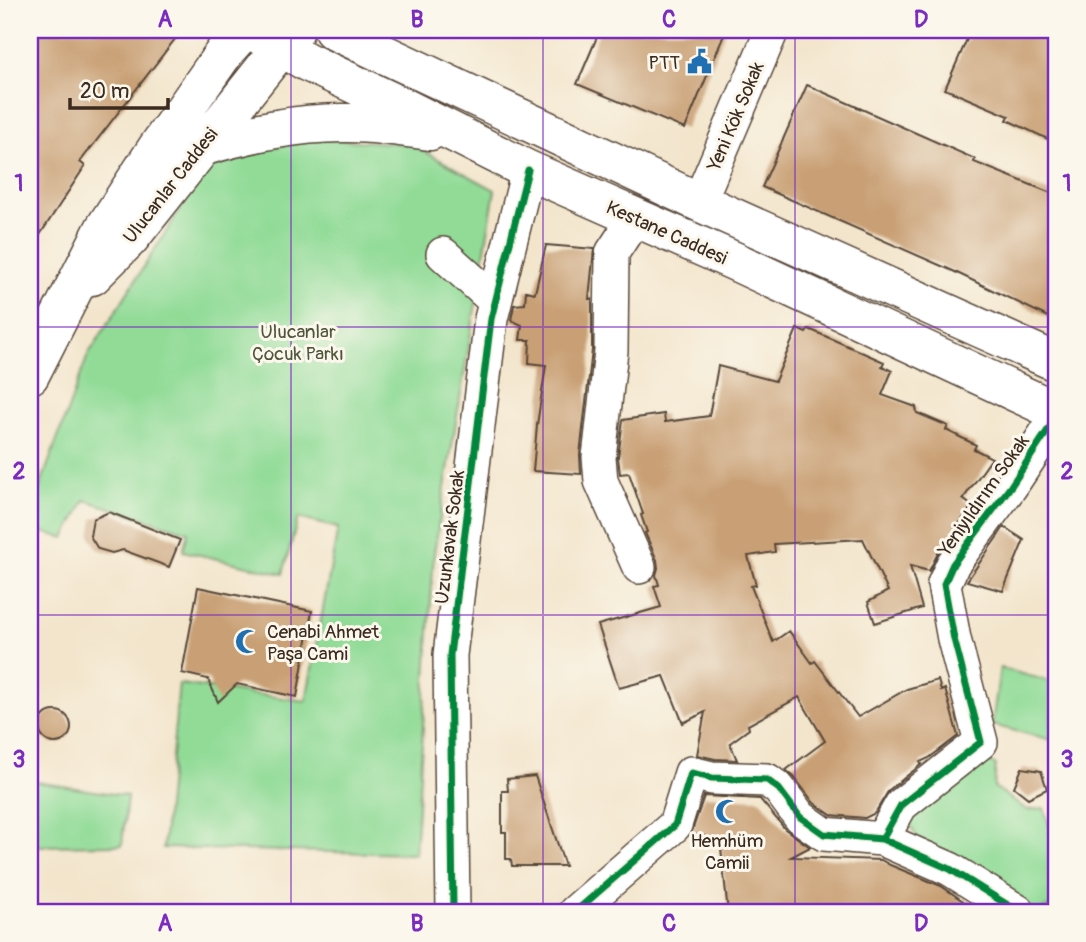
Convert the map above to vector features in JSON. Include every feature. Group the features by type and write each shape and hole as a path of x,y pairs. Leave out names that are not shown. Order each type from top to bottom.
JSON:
{"main road":[{"name":"Ulucanlar Caddesi","path":"30,376 104,229 172,126 226,50 244,30"},
{"name":"Kestane Caddesi","path":"333,30 699,202 1056,362"},
{"name":"Ulucanlar Caddesi","path":"66,303 130,238 201,147 276,36"},
{"name":"Kestane Caddesi","path":"276,36 455,134 528,170 1056,411"},
{"path":"201,147 258,131 331,123 379,124 455,134"}],"street":[{"name":"Yeni Kök Sokak","path":"699,202 772,30"},
{"name":"Uzunkavak Sokak","path":"453,912 450,655 489,333 528,170"},
{"path":"635,218 612,253 611,351 599,457 601,481 639,568"},
{"path":"443,254 495,301"},
{"name":"Yeniyıldırım Sokak","path":"882,839 901,805 981,742 954,639 944,583 953,564 1011,486 1056,418"},
{"path":"575,912 675,825 691,773 712,778 767,780 779,789 800,817 824,834 882,839 950,869 1019,912"}],"green space":[{"name":"Ulucanlar Çocuk Parkı","path":"318,139 411,144 495,190 434,553 415,854 163,848 179,684 306,701 338,528 298,518 283,574 183,551 188,532 85,500 65,538 30,529 30,514 88,355 209,164 227,155"},
{"path":"1000,668 1056,683 1056,741 992,725"},
{"path":"979,758 996,765 994,787 1027,810 1044,808 1056,849 1056,904 1036,912 918,839 910,825 909,814"},
{"path":"30,781 127,796 122,845 30,846"}],"building":[{"path":"30,30 182,30 80,162 85,166 30,250 30,98 36,88 30,83"},
{"path":"600,30 726,30 685,129 577,84"},
{"path":"971,30 1056,30 1056,143 1007,120 1009,116 945,89"},
{"path":"807,85 975,159 974,162 1056,195 1056,321 953,271 762,187"},
{"path":"546,245 594,249 589,299 592,299 592,350 580,455 581,474 533,471 546,365 529,363 530,340 520,340 522,325 511,320 514,305 525,304 526,291 535,293"},
{"path":"797,329 806,333 809,329 884,362 882,366 892,371 882,395 916,407 917,413 948,426 946,430 976,445 974,449 992,458 963,499 972,506 938,553 929,571 910,566 922,608 875,623 868,602 888,591 863,539 774,544 775,552 748,556 756,585 751,586 773,642 789,631 858,717 907,689 938,680 941,691 945,689 958,736 920,762 922,764 889,790 875,813 865,818 831,815 814,803 786,770 825,741 799,697 748,725 749,729 730,743 737,760 697,755 705,712 683,723 664,676 619,688 598,625 661,607 654,586 659,585 656,575 657,560 645,533 643,514 629,473 620,474 618,457 623,420 664,414 665,422 709,416 718,366 775,381"},
{"path":"109,512 180,540 169,567 123,550 112,553 98,549 90,536 93,519"},
{"path":"1004,527 1024,540 1003,591 967,581"},
{"name":"Cenabi Ahmet Paşa Cami","path":"198,587 312,611 297,697 237,684 218,702 208,679 182,673"},
{"path":"55,711 66,716 71,727 66,738 55,743 44,738 39,727 44,716"},
{"path":"1022,768 1041,771 1047,789 1028,798 1014,787"},
{"path":"535,776 565,866 512,866 511,859 506,859 506,832 502,832 502,791 508,791 507,779"},
{"path":"704,796 760,799 785,829 810,847 791,857 881,860 941,886 979,912 728,912 720,839 691,834"}],"cycle path":[{"path":"453,912 450,655 491,319 528,170"},
{"path":"882,839 901,805 981,742 954,639 944,584 953,564 1011,486 1056,418"},
{"path":"575,912 675,825 691,773 712,778 767,780 779,789 800,817 824,834 882,839 950,869 1019,912"}],"place":[{"name":"PTT","path":"700,62"},
{"name":"Cenabi Ahmet Paşa Cami","path":"247,642"},
{"name":"Hemhüm Camii","path":"727,812"}]}
